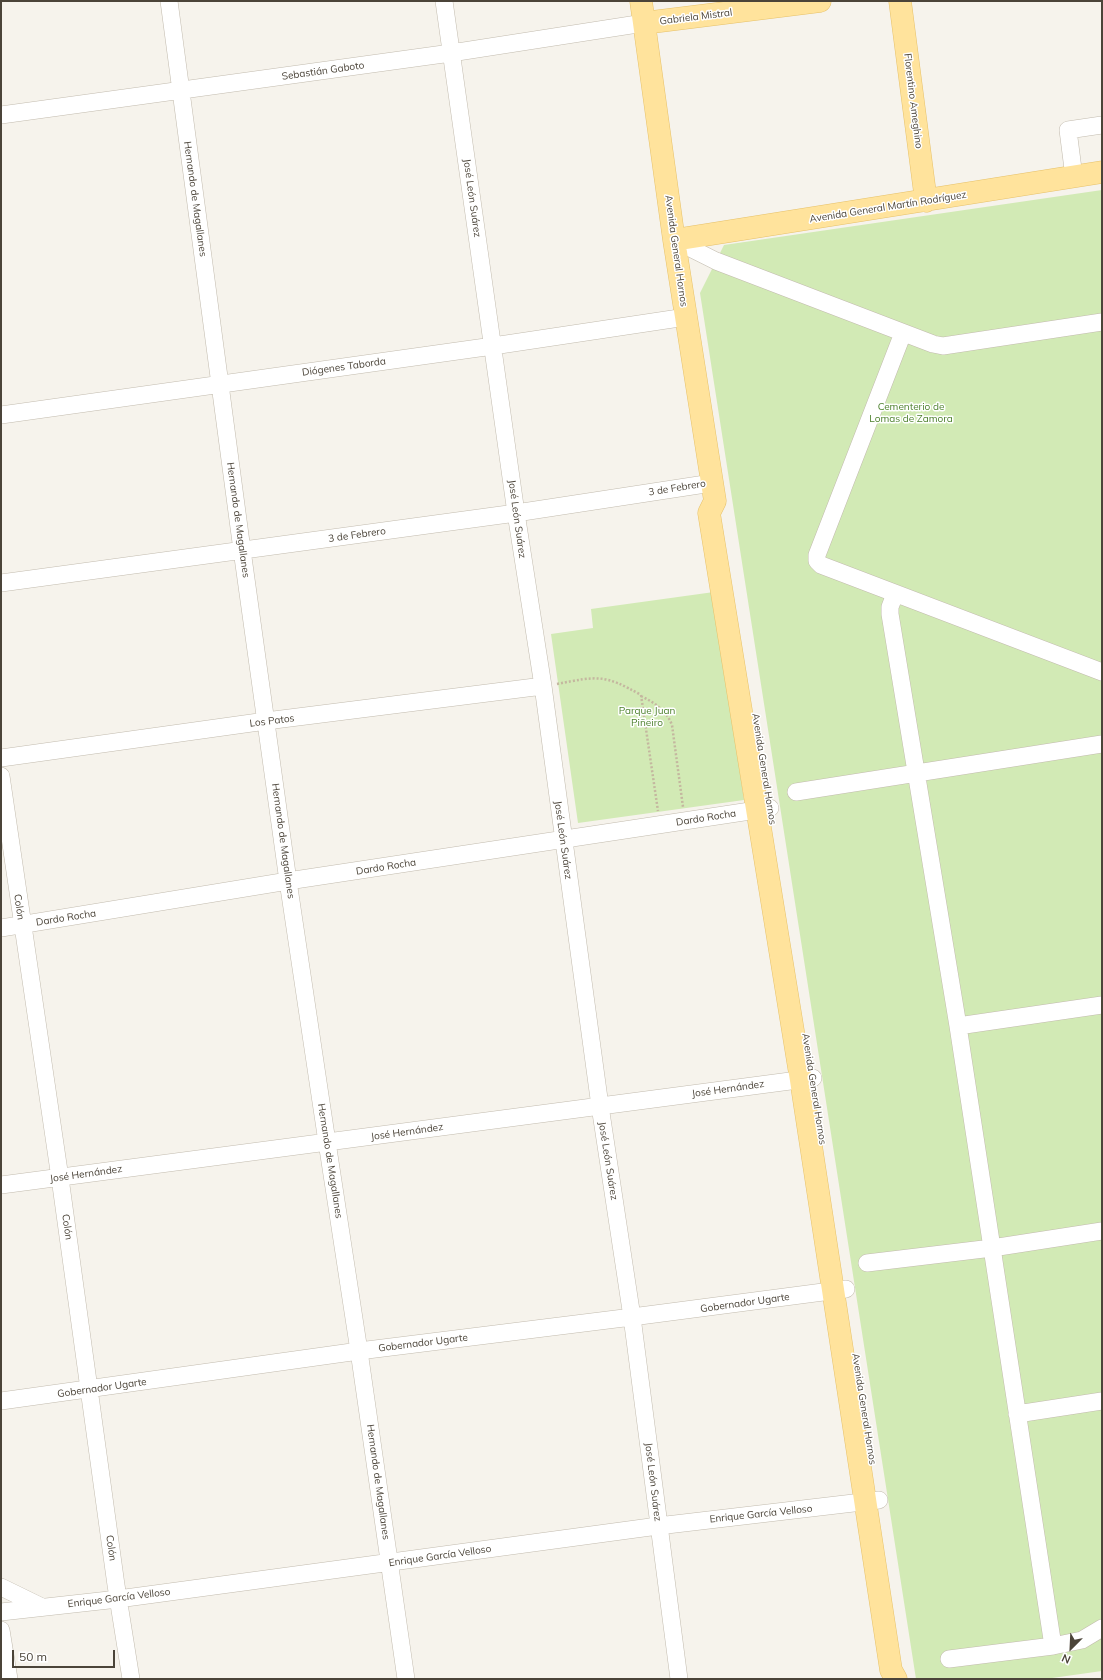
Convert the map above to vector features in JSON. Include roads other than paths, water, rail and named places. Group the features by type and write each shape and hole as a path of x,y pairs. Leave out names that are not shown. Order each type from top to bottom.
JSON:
{"main road":[{"name":"Avenida General Hornos","path":"641,1 674,240 713,492 709,513 764,809 872,1501 890,1670 896,1679"},
{"name":"Gabriela Mistral","path":"644,23 820,1"},
{"name":"Florentino Ameghino","path":"900,1 926,201"},
{"name":"Avenida General Martín Rodríguez","path":"674,240 1102,172"},
{"name":"Avenida General Hornos","path":"872,1501 905,1668 901,1679"}],"street":[{"name":"Hernando de Magallanes","path":"169,1 242,550 288,881 326,1142 360,1351 406,1679"},
{"name":"José León Suárez","path":"444,1 516,513 543,686 600,1106 632,1317 679,1679"},
{"name":"Sebastián Gaboto","path":"1,114 451,53 644,23"},
{"path":"1074,177 1068,130 1102,124"},
{"path":"674,240 716,261 903,333 943,346 1102,322"},
{"name":"Diógenes Taborda","path":"1,415 493,346 686,317"},
{"path":"903,333 817,556 817,561 821,565 895,594 1102,672"},
{"name":"3 de Febrero","path":"1,583 516,513 713,492"},
{"path":"895,594 890,607 890,614 958,1026 1053,1646"},
{"name":"Los Patos","path":"1,758 266,721 543,686"},
{"path":"796,792 1102,744"},
{"name":"Colón","path":"1,776 60,1178 118,1599 131,1679"},
{"name":"Dardo Rocha","path":"1,928 288,881 764,809"},
{"path":"958,1026 1102,1005"},
{"name":"José Hernández","path":"1,1185 807,1079"},
{"path":"867,1264 992,1248 1102,1231"},
{"name":"Gobernador Ugarte","path":"1,1401 360,1351 840,1290"},
{"path":"1017,1414 1102,1401"},
{"name":"Enrique García Velloso","path":"1,1612 118,1599 658,1526 872,1501"},
{"path":"1,1587 42,1607"},
{"path":"949,1659 1053,1646 1082,1640 1102,1628"},
{"path":"1,1630 9,1679"}],"park label":[{"name":"Cementerio de Lomas de Zamora","path":"911,412"},
{"name":"Parque Juan Piñeiro","path":"647,716"}]}
